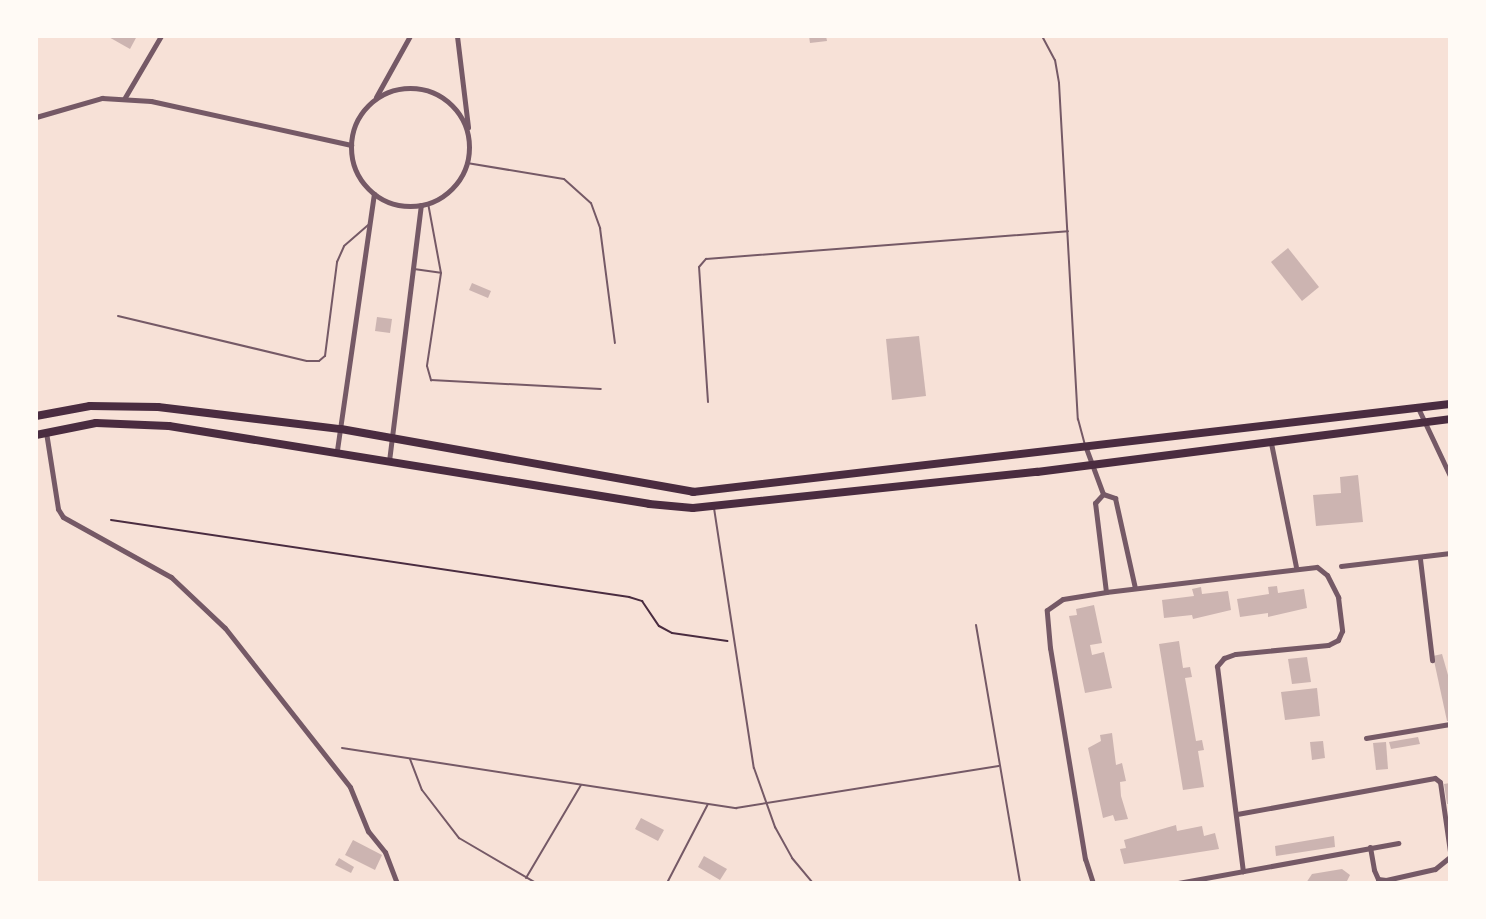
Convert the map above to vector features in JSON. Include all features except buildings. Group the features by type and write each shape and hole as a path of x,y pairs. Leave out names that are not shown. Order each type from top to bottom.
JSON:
{"main road":[{"path":"36,416 78,408 134,405 341,429 666,490 711,491 1419,410 1450,404"},
{"path":"36,435 96,423 146,424 337,450 389,461 649,504 714,507 1091,465 1450,419"},
{"path":"1297,423 1298,439"}],"street":[{"path":"124,99 161,36"},
{"path":"410,36 375,98 357,119 351,145 356,172 374,194 396,205 421,205 442,197 458,182 468,163 469,141 457,36"},
{"path":"375,98 398,88 422,88 445,98 462,117 469,141"},
{"path":"36,117 83,101 124,99 151,101 351,145"},
{"path":"337,450 374,194"},
{"path":"389,461 421,205"},
{"path":"1419,410 1450,476"},
{"path":"46,432 58,509 63,517 171,576 225,628 350,787 368,831 385,852 397,883"},
{"path":"1271,443 1296,567"},
{"path":"1086,448 1103,494 1115,498 1135,588"},
{"path":"1103,494 1095,503 1106,592"},
{"path":"1341,566 1420,559 1450,553"},
{"path":"1420,559 1432,660"},
{"path":"1093,883 1085,859 1055,683 1047,610 1063,599 1106,592 1296,567 1317,567 1327,575 1338,597 1342,631 1338,640 1328,645 1235,654 1224,658 1217,666 1243,871"},
{"path":"1366,738 1450,724"},
{"path":"1237,814 1435,778 1440,782 1450,851"},
{"path":"1178,883 1398,843"},
{"path":"1370,847 1378,879 1386,880 1436,869 1450,857"}],"lane":[{"path":"1042,36 1055,60 1059,83 1078,419 1086,448"},
{"path":"468,163 564,179 591,203 600,228 615,343"},
{"path":"428,202 441,273 427,366 431,380 601,389"},
{"path":"118,316 307,361 319,361 325,356 337,262 344,246 368,225"},
{"path":"708,402 699,267 706,259 1068,231"},
{"path":"413,269 441,273"},
{"path":"711,491 732,641 754,768 766,805 792,858 811,882"},
{"path":"976,626 1020,883"},
{"path":"342,748 747,808 999,766"},
{"path":"410,758 422,790 459,838 536,883"},
{"path":"526,878 581,785"},
{"path":"667,883 708,804"}],"path":[{"path":"111,520 629,597 642,601 659,627 672,633 732,641"}]}
